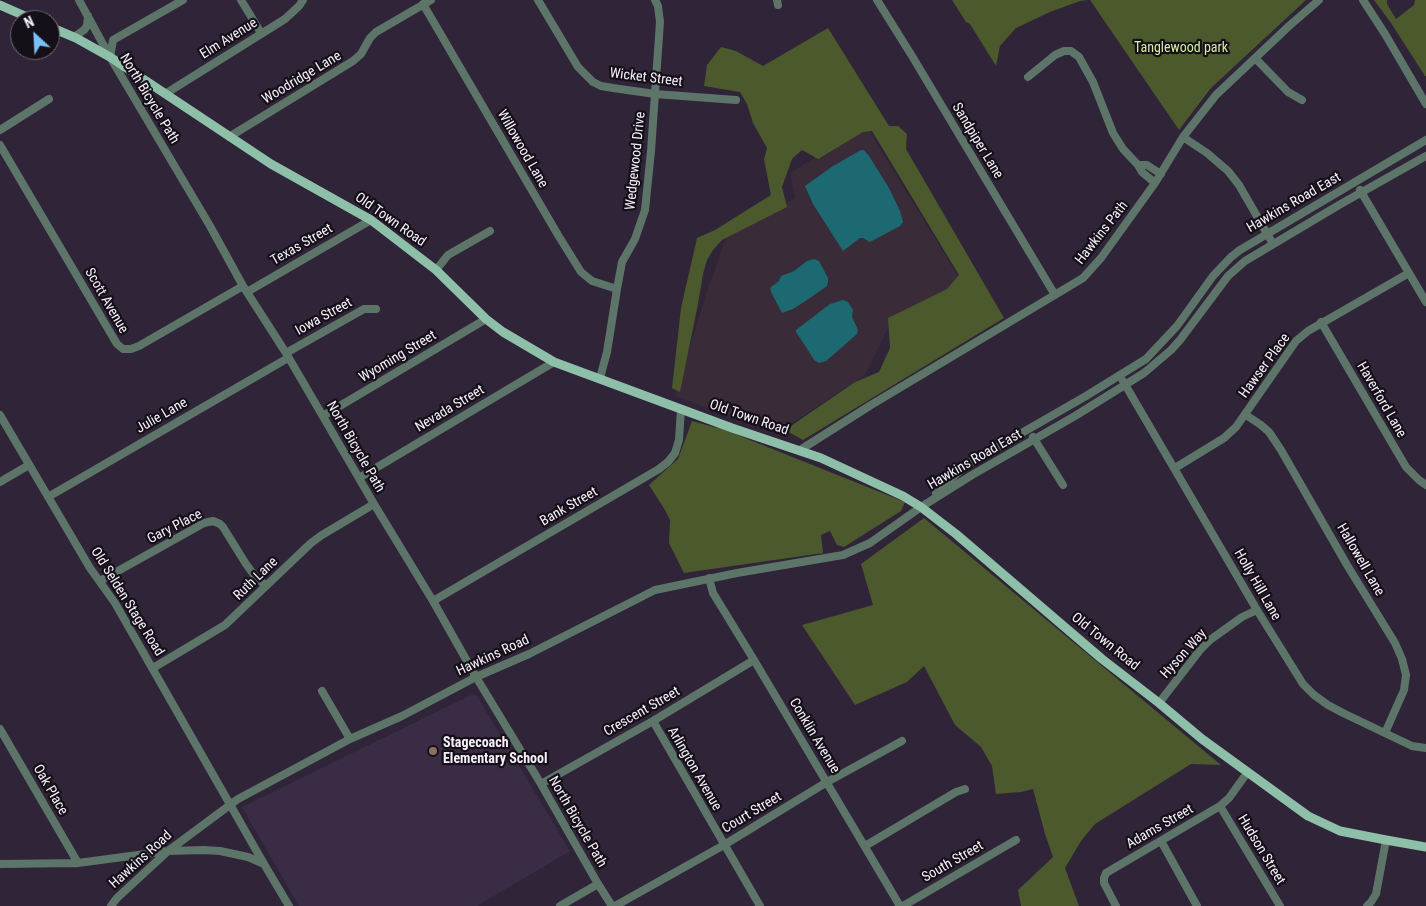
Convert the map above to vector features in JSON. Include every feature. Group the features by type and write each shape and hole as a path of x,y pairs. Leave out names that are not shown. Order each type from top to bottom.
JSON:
{"main road":[{"name":"Old Town Road","path":"60,31 110,57 270,164 371,220 436,270 486,319 503,332 554,362 732,428 800,450 887,488 921,506 1102,659 1159,702 1202,739 1308,816 1340,830 1426,847"}],"street":[{"name":"North Bicycle Path","path":"79,0 110,57 245,289 287,355 541,784 598,884 613,906"},
{"path":"110,57 114,40 183,0"},
{"path":"241,0 261,33"},
{"name":"Elm Avenue","path":"165,94 285,18 303,0"},
{"name":"Wicket Street","path":"538,0 578,67 594,82 607,87 655,94 736,100"},
{"name":"Wedgewood Drive","path":"600,378 607,352 622,262 635,239 646,210 660,22 658,6 655,0"},
{"name":"Hawkins Path","path":"800,450 1082,278 1101,258 1155,183 1183,137 1216,95 1319,0"},
{"path":"1363,0 1386,34 1426,104"},
{"name":"Sandpiper Lane","path":"879,1 1055,295"},
{"name":"Woodridge Lane","path":"229,137 353,61 361,54 370,38 376,32 427,2"},
{"name":"Willowood Lane","path":"427,2 548,218 581,272 592,280 617,289"},
{"path":"74,37 84,30 88,16"},
{"path":"1028,77 1054,55 1070,51 1079,56 1093,82 1113,134 1142,172 1155,183"},
{"path":"1255,58 1288,92 1302,100"},
{"path":"130,89 133,84 142,79"},
{"path":"0,130 49,99"},
{"path":"1183,137 1228,171 1239,185 1273,244"},
{"name":"Hawkins Road East","path":"921,506 966,465 1146,359 1177,326 1205,286 1231,257 1266,234 1426,140"},
{"name":"Scott Avenue","path":"0,145 117,344 123,349 139,346 245,289"},
{"name":"Hawkins Road East","path":"921,506 972,474 1035,440 1126,385 1171,350 1237,267 1273,244 1426,156"},
{"path":"1138,165 1147,166 1161,174"},
{"path":"1356,182 1426,302"},
{"name":"Texas Street","path":"245,289 371,220"},
{"path":"436,270 448,255 490,231"},
{"name":"Hawser Place","path":"1175,468 1224,438 1236,427 1246,415 1278,365 1296,342 1308,331 1409,272"},
{"name":"Iowa Street","path":"287,355 364,309 376,309"},
{"name":"Wyoming Street","path":"323,416 486,319"},
{"name":"Haverford Lane","path":"1321,322 1406,467 1426,484"},
{"name":"Julie Lane","path":"48,497 287,355"},
{"name":"Nevada Street","path":"359,478 554,362"},
{"name":"Holly Hill Lane","path":"1120,376 1302,684 1328,705 1343,713 1412,746 1426,748"},
{"name":"Bank Street","path":"433,601 659,469 675,453 679,440 681,409"},
{"name":"Old Selden Stage Road","path":"0,415 90,568 115,603 264,864 290,906"},
{"name":"Hallowell Lane","path":"1246,415 1269,432 1281,450 1402,659 1406,675 1404,690 1385,733"},
{"path":"1028,429 1063,485"},
{"path":"0,482 29,465"},
{"name":"Ruth Lane","path":"153,668 225,625 317,539 374,504"},
{"name":"Hawkins Road","path":"111,906 117,898 168,851 231,804 350,739 402,716 476,677 529,654 655,590 709,578 843,555 870,543 921,506"},
{"name":"Gary Place","path":"100,581 204,523 213,521 223,527 254,575 266,586"},
{"name":"Conklin Avenue","path":"709,578 713,593 902,906"},
{"name":"Hyson Way","path":"1159,702 1210,640 1242,617 1257,610"},
{"name":"Crescent Street","path":"541,784 754,660"},
{"path":"322,691 350,739"},
{"name":"Arlington Avenue","path":"652,721 760,906"},
{"name":"Oak Place","path":"0,729 78,863"},
{"name":"Court Street","path":"613,906 724,845 827,782 902,741"},
{"name":"Adams Street","path":"1116,906 1104,883 1106,873 1220,806 1229,798 1248,773"},
{"path":"865,846 956,792 965,789"},
{"name":"Hudson Street","path":"1220,806 1280,906"},
{"name":"South Street","path":"902,906 1016,840"},
{"path":"1366,906 1372,902 1376,894 1386,840"},
{"path":"1161,841 1197,906"},
{"path":"0,864 78,863 168,851 204,850 220,851 248,857 264,864"},
{"path":"560,906 598,884"}],"shaded area":[{"path":"866,126 963,284 893,318 865,375 777,433 675,396 706,294 726,238 795,198 790,173"},
{"path":"864,150 869,156 889,188 903,222 900,226 870,242 860,238 843,251 813,204 805,186 833,166"},
{"path":"814,259 819,261 828,278 827,286 793,309 782,313 772,294 771,287 779,281 781,276 794,271 807,261"},
{"path":"843,300 848,302 853,310 852,317 858,330 857,334 826,361 819,363 814,360 796,330 830,304"},
{"name":"Stagecoach Elementary School","path":"473,694 477,696 570,851 477,906 299,906 242,807"}],"green space":[{"path":"952,0 1088,0 1050,12 1016,28 1000,46 996,66 970,24 966,22"},
{"name":"Tanglewood park","path":"1090,0 1306,0 1211,88 1179,130"},
{"path":"1374,0 1387,0 1387,4 1396,19 1414,5 1415,0 1426,0 1426,76 1391,23"},
{"path":"828,28 889,126 898,126 907,134 906,149 1004,318 803,440 785,430 855,382 879,372 890,348 888,318 947,289 959,275 872,131 863,132 818,159 802,150 792,159 782,187 787,207 722,240 707,260 680,392 672,388 681,308 697,238 715,230 771,195 764,159 767,148 753,123 747,104 740,92 704,86 707,65 721,47 736,51 763,66"},
{"path":"692,421 725,430 905,502 901,511 844,547 837,545 830,531 821,535 823,553 684,573 669,543 670,520 649,485 678,459"},
{"path":"924,518 1221,765 1191,764 1095,824 1081,841 1065,868 1079,906 1021,906 1018,890 1053,857 1033,789 996,794 992,766 981,747 955,725 924,666 907,682 855,705 802,625 873,605 861,564"}],"place":[{"name":"Stagecoach Elementary School","path":"433,751"}]}
